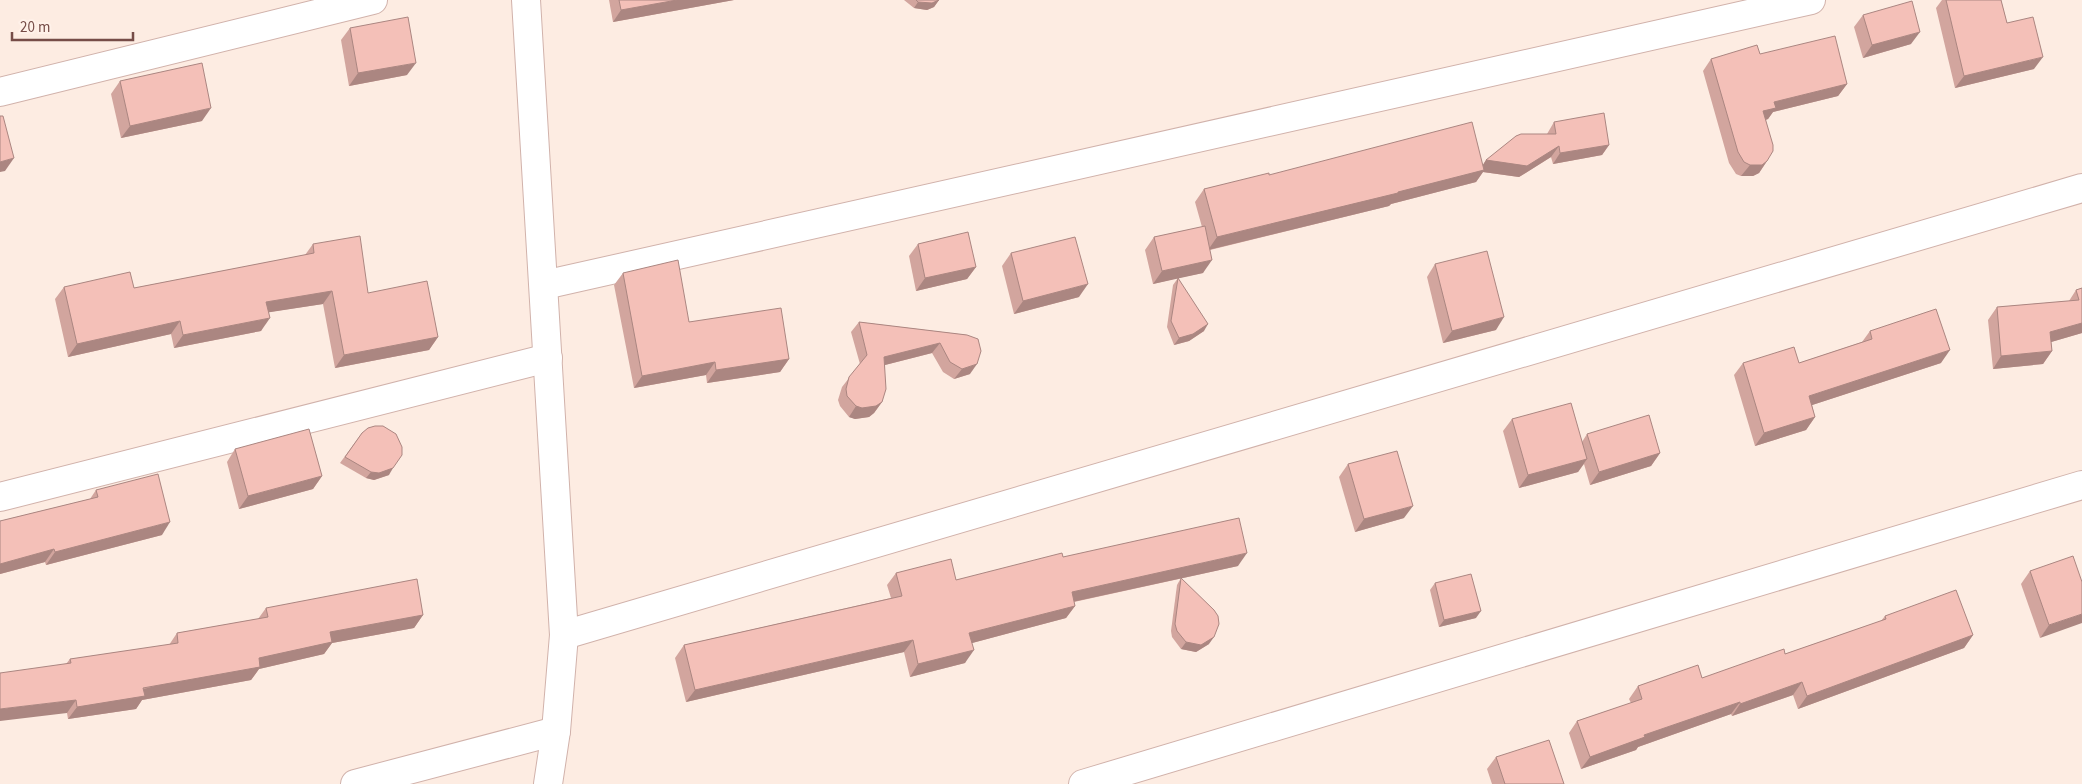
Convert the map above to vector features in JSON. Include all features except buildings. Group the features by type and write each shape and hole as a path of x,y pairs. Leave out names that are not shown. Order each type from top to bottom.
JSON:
{"street":[{"path":"0,92 373,0"},
{"path":"526,0 564,635 556,731 548,784"},
{"path":"544,285 1811,0"},
{"path":"564,635 2082,188"},
{"path":"0,497 548,358"},
{"path":"1083,784 2082,485"},
{"path":"356,784 556,731"}]}
